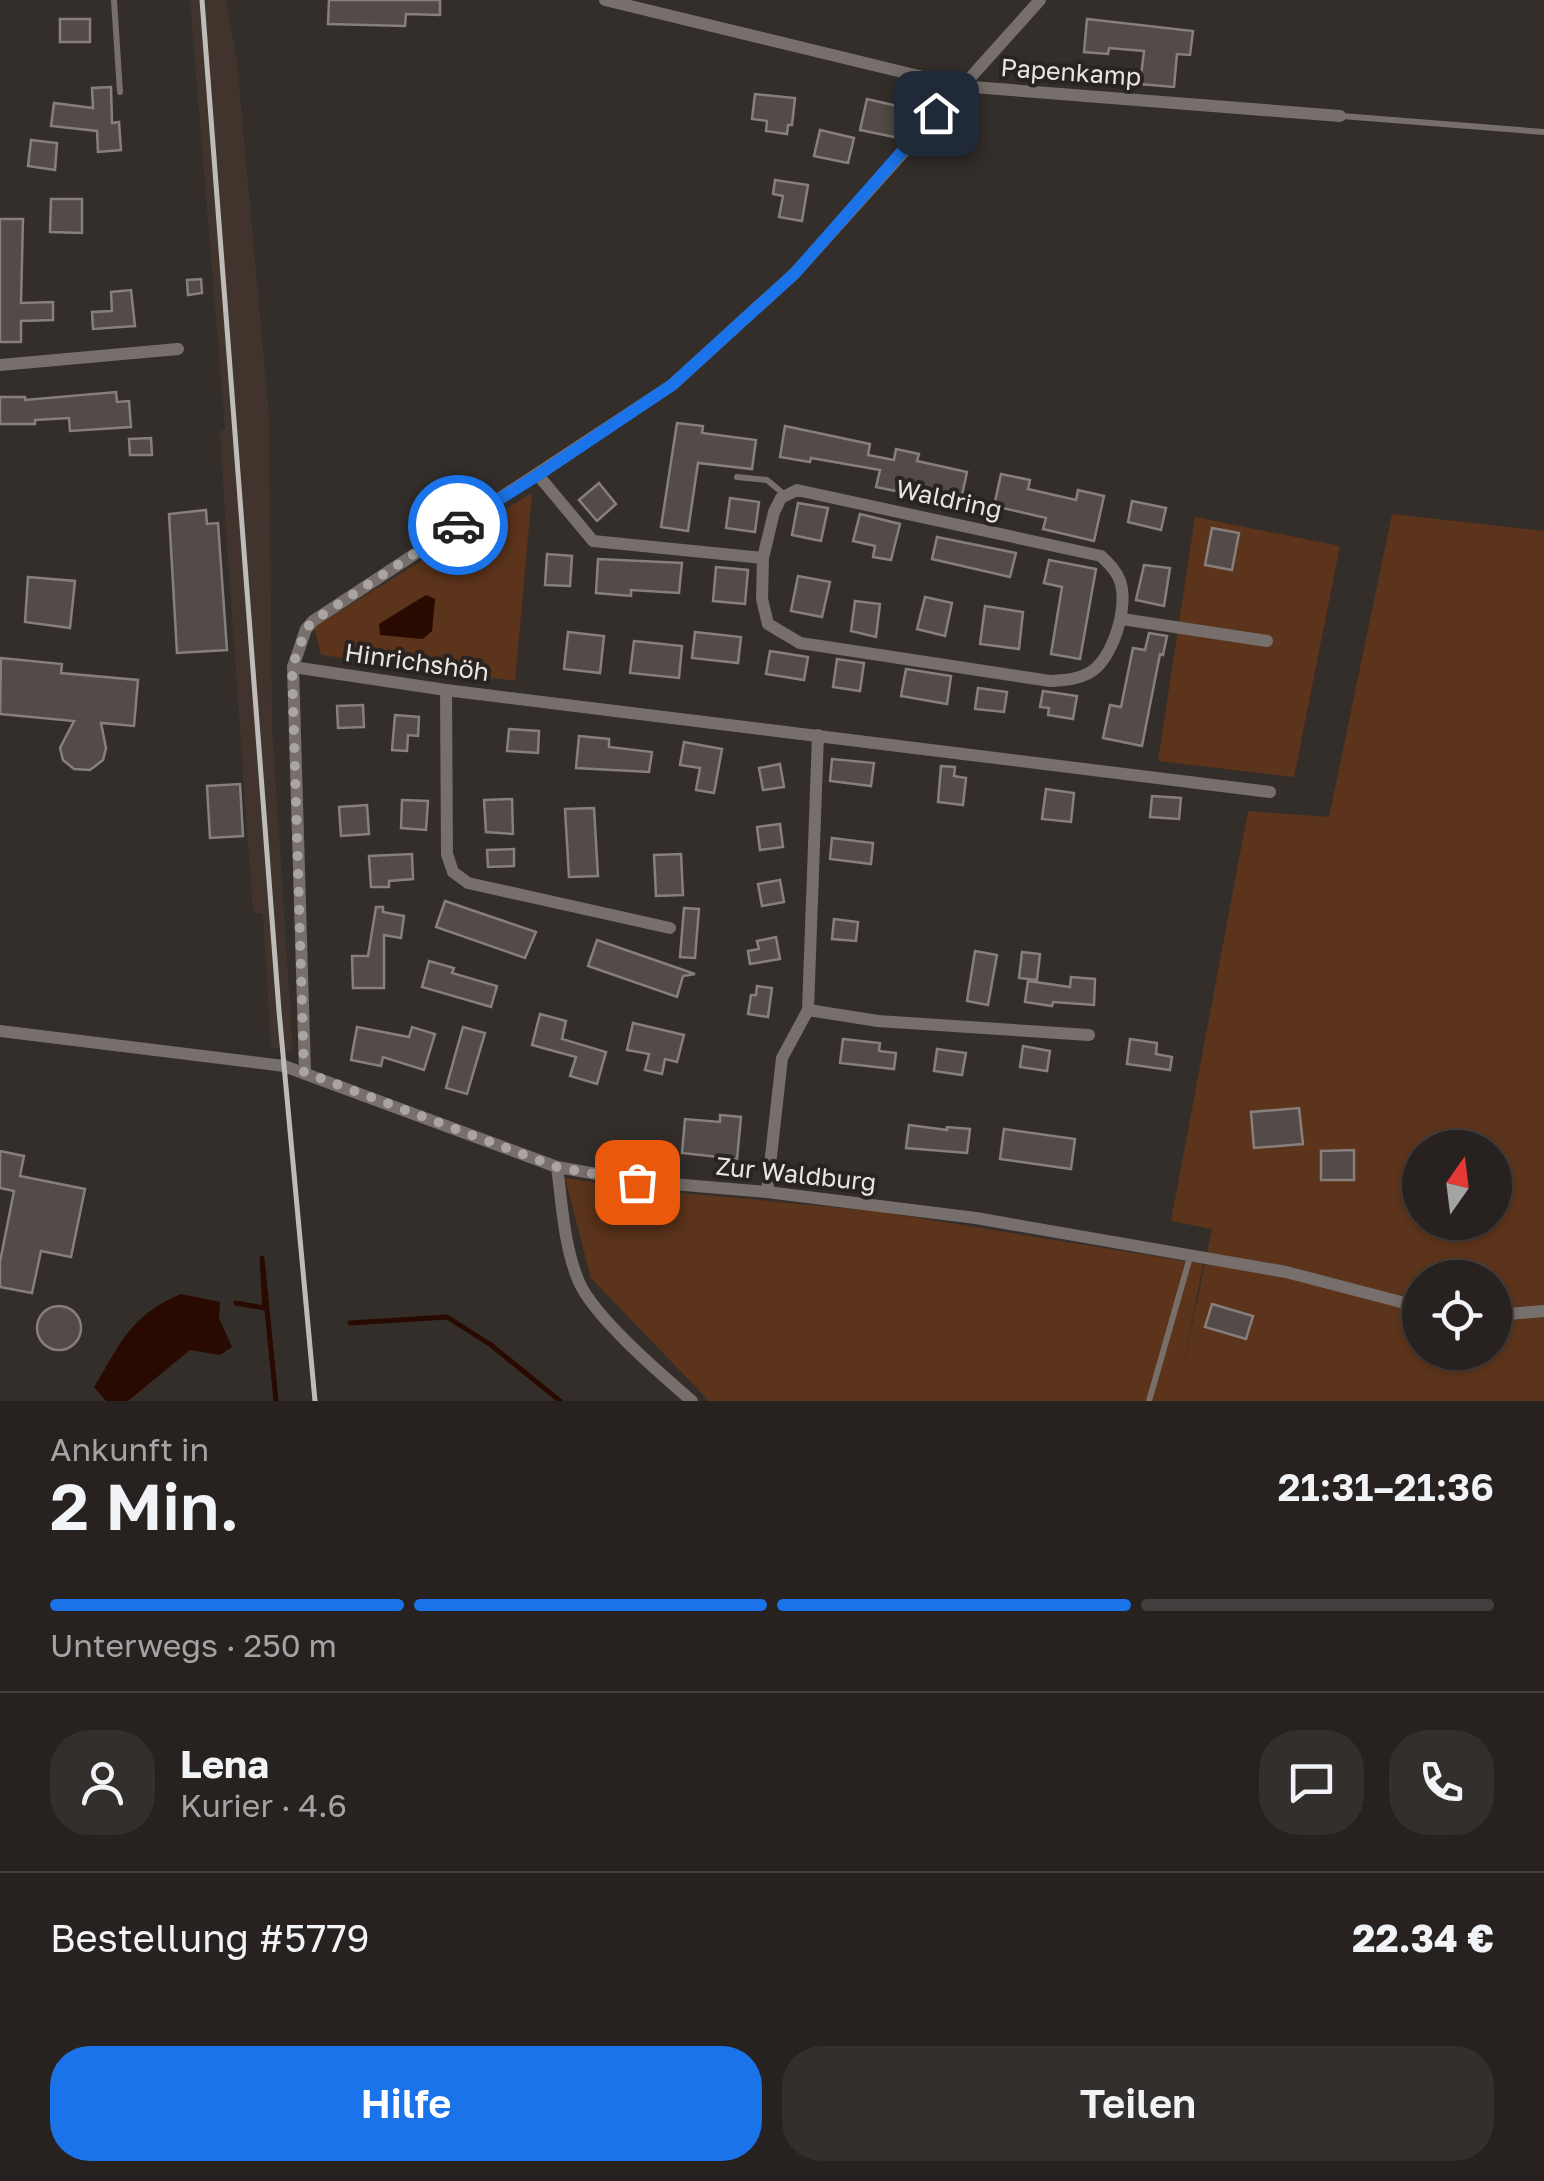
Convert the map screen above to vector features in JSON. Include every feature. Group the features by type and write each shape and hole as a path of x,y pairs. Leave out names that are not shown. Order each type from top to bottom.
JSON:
{"street":[{"name":"Papenkamp","path":"605,0 960,86 1340,116"},
{"path":"304,1072 292,667 306,629 425,545 672,385 795,273 1040,0"},
{"path":"0,365 178,348"},
{"path":"538,475 593,541 763,558"},
{"name":"Waldring","path":"786,496 798,490 815,493 1101,556 1115,570 1122,586 1122,620"},
{"path":"786,496 774,512 763,558 762,599 768,624 800,642 1050,680 1073,680 1093,672 1122,620 1268,641"},
{"name":"Hinrichshöh","path":"292,667 446,690 1270,792"},
{"path":"446,690 446,854 452,872 468,883 670,928"},
{"path":"766,1192 782,1058 808,1010 818,735"},
{"path":"808,1010 878,1021 1088,1035"},
{"name":"Zur Waldburg","path":"0,1031 284,1066 557,1167 637,1182 766,1192 976,1218 1286,1272 1402,1302"},
{"path":"557,1167 564,1226 579,1283 644,1360 692,1401"},
{"path":"1512,1314 1544,1311"}],"lane":[{"path":"114,0 120,92"},
{"name":"Papenkamp","path":"1340,116 1544,132"},
{"path":"737,477 767,480 786,496"},
{"path":"1149,1401 1190,1256"}],"shaded area":[{"path":"190,0 226,0 237,61 269,416 272,725 293,1052 271,1047 263,913 253,913 220,431 225,430"},
{"path":"532,493 515,681 321,655 314,627"},
{"path":"1392,514 1544,531 1544,1401 709,1401 591,1278 565,1178 875,1211 1203,1264 1182,1374 1212,1229 1171,1221 1248,811 1329,817"},
{"path":"1195,517 1340,546 1294,777 1158,761"},
{"path":"426,595 435,599 432,631 423,639 380,635 379,624"},
{"path":"181,1294 220,1302 219,1318 232,1347 220,1355 190,1350 128,1401 106,1401 94,1387 128,1332 149,1311"}],"building":[{"path":"329,0 440,0 440,15 406,14 405,26 328,24"},
{"path":"60,19 90,19 90,42 60,42"},
{"path":"1087,19 1193,31 1190,55 1177,54 1174,87 1140,84 1144,51 1109,48 1108,54 1084,52"},
{"path":"111,87 112,123 119,122 121,150 98,152 97,131 51,126 54,103 93,108 92,88"},
{"path":"755,94 795,98 787,134 766,131 767,121 752,119"},
{"path":"867,99 906,108 899,138 860,130"},
{"path":"820,130 854,138 848,163 814,156"},
{"path":"31,140 57,143 55,170 28,166"},
{"path":"775,180 808,185 802,221 779,217 783,196 773,194"},
{"path":"51,199 82,199 82,233 50,232"},
{"path":"0,219 23,219 21,303 53,302 53,320 21,321 21,342 0,342"},
{"path":"201,279 202,293 188,295 187,280"},
{"path":"131,290 135,326 93,329 92,312 112,311 111,292"},
{"path":"116,392 117,402 129,401 131,427 70,431 69,418 35,420 35,424 0,424 0,397 25,400"},
{"path":"677,423 703,426 702,433 756,440 752,469 698,463 688,531 661,527"},
{"path":"785,426 870,444 868,455 894,460 896,449 919,454 917,461 967,472 960,504 876,487 880,470 811,458 810,462 780,457"},
{"path":"151,438 152,455 130,455 129,439"},
{"path":"1001,474 1030,480 1028,489 1076,500 1078,490 1104,496 1094,541 1043,529 1046,518 994,506"},
{"path":"599,483 616,504 597,521 579,500"},
{"path":"730,498 759,502 755,532 726,528"},
{"path":"1132,501 1166,508 1161,530 1128,522"},
{"path":"798,503 828,508 821,541 792,535"},
{"path":"206,510 207,524 218,523 227,650 177,653 169,514"},
{"path":"860,514 900,524 891,560 873,557 875,546 853,541"},
{"path":"1212,528 1239,533 1232,570 1205,565"},
{"path":"937,537 1016,553 1010,577 932,559"},
{"path":"547,554 572,556 570,586 545,585"},
{"path":"598,559 682,563 679,593 596,593"},
{"path":"1049,560 1096,569 1080,659 1051,654 1062,587 1044,583"},
{"path":"1144,565 1170,568 1164,606 1136,600"},
{"path":"716,567 748,570 745,604 713,601"},
{"path":"798,576 830,582 822,617 791,611"},
{"path":"28,577 75,581 70,628 25,622"},
{"path":"925,597 952,603 945,636 917,629"},
{"path":"855,601 880,604 876,637 851,631"},
{"path":"985,606 1023,612 1019,649 980,644"},
{"path":"568,632 604,636 600,673 564,669"},
{"path":"695,632 741,637 738,663 692,658"},
{"path":"1149,633 1167,636 1142,746 1103,738 1110,705 1121,707 1133,648 1145,650"},
{"path":"634,641 682,646 679,678 630,673"},
{"path":"770,651 808,657 804,680 766,674"},
{"path":"1,658 62,664 61,673 138,680 134,726 101,723 106,748 103,760 90,770 74,769 63,760 60,748 74,721 0,714"},
{"path":"837,659 864,663 860,691 833,687"},
{"path":"906,669 951,676 947,704 901,696"},
{"path":"978,688 1007,692 1004,712 975,709"},
{"path":"1043,691 1077,696 1073,719 1048,715 1049,708 1040,707"},
{"path":"363,705 364,727 338,728 337,706"},
{"path":"395,715 419,717 418,736 408,735 407,751 392,750"},
{"path":"509,729 539,731 538,753 507,751"},
{"path":"579,736 609,739 609,747 652,752 649,772 576,768"},
{"path":"684,742 722,749 714,793 696,790 700,768 680,765"},
{"path":"832,759 874,763 871,786 830,781"},
{"path":"780,764 784,787 763,790 759,768"},
{"path":"941,766 955,767 954,776 966,778 963,805 938,802"},
{"path":"240,784 243,836 210,838 207,786"},
{"path":"1046,789 1074,793 1071,822 1042,819"},
{"path":"1152,796 1181,798 1179,819 1150,817"},
{"path":"512,799 513,834 486,832 484,800"},
{"path":"402,800 428,801 426,830 401,828"},
{"path":"367,805 369,834 341,836 339,807"},
{"path":"594,808 598,876 569,877 565,809"},
{"path":"780,824 783,847 760,850 757,827"},
{"path":"832,838 873,843 871,864 830,859"},
{"path":"514,849 514,866 488,867 487,850"},
{"path":"412,854 413,879 389,881 389,887 371,887 369,856"},
{"path":"681,854 683,895 656,896 654,855"},
{"path":"780,880 784,902 762,906 758,884"},
{"path":"445,901 536,932 525,958 436,927"},
{"path":"376,907 404,916 401,938 384,935 384,988 353,988 352,956 368,956"},
{"path":"684,908 699,909 695,958 680,957"},
{"path":"834,919 858,922 856,941 832,939"},
{"path":"776,937 780,959 750,964 748,951 759,949 757,941"},
{"path":"597,940 695,974 683,976 677,997 588,966"},
{"path":"975,951 997,955 988,1005 967,1001"},
{"path":"1022,952 1040,954 1037,980 1019,978"},
{"path":"429,961 454,968 452,973 497,986 491,1007 422,987"},
{"path":"1071,977 1095,979 1094,1005 1025,1002 1028,981 1070,987"},
{"path":"757,986 772,988 768,1017 748,1014"},
{"path":"540,1014 566,1021 562,1039 606,1052 597,1084 570,1076 576,1057 532,1045"},
{"path":"633,1023 684,1035 677,1062 665,1059 662,1074 645,1070 649,1054 627,1050"},
{"path":"357,1027 409,1037 412,1027 435,1034 424,1070 383,1057 381,1066 351,1060"},
{"path":"463,1027 485,1033 467,1094 446,1088"},
{"path":"843,1039 880,1043 879,1051 896,1053 894,1069 840,1063"},
{"path":"1130,1039 1157,1043 1156,1054 1172,1057 1170,1070 1127,1064"},
{"path":"1023,1046 1050,1051 1047,1071 1020,1067"},
{"path":"937,1049 966,1053 962,1075 934,1071"},
{"path":"1299,1108 1303,1144 1254,1148 1251,1112"},
{"path":"720,1115 741,1117 737,1159 682,1153 685,1119 720,1122"},
{"path":"909,1125 970,1129 967,1153 906,1148"},
{"path":"1004,1129 1075,1139 1071,1169 1000,1159"},
{"path":"1354,1150 1354,1180 1321,1180 1321,1151"},
{"path":"0,1151 24,1156 20,1176 85,1189 71,1257 41,1251 32,1293 0,1287 0,1262 14,1191 0,1188"},
{"path":"1212,1304 1253,1316 1246,1339 1205,1327"},
{"path":"59,1306 75,1312 81,1328 75,1344 59,1350 43,1344 37,1328 43,1312"}],"waterway":[{"path":"236,1303 265,1308 262,1258 276,1401"},
{"path":"350,1323 447,1317 491,1345 560,1401"}],"railway":[{"path":"202,0 279,1011 315,1401"}],"way so far":[{"path":"458,525 313,621 306,629 292,667 304,1072 557,1167 637,1182"}],"route":[{"path":"458,525 672,385 795,273 936,113"}]}
